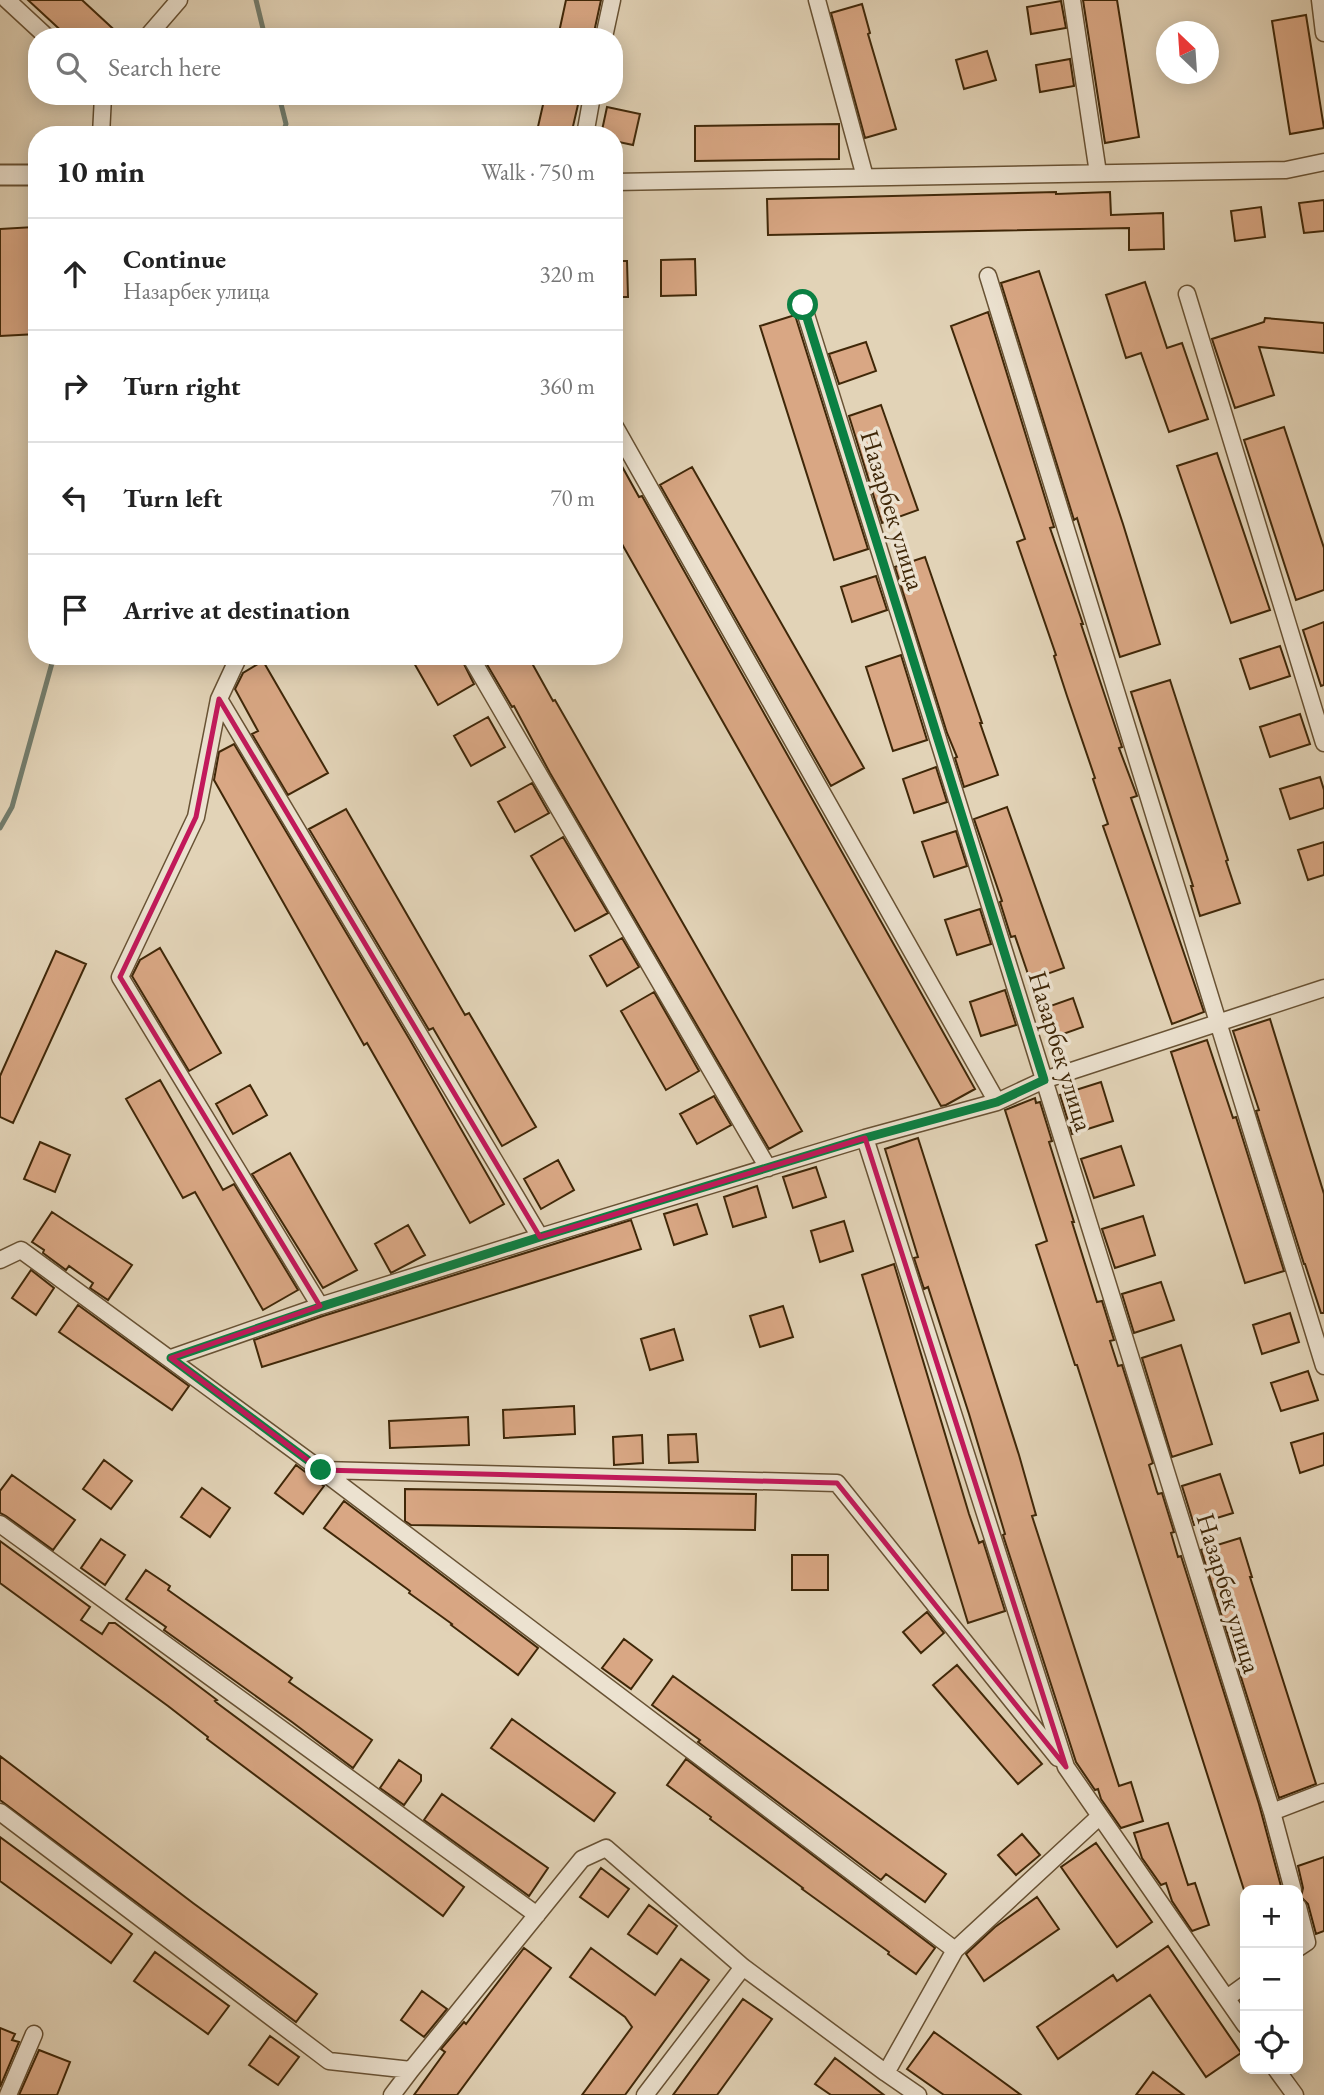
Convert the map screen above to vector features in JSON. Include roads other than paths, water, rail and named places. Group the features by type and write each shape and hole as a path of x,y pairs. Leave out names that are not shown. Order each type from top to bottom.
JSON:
{"street":[{"path":"7,0 37,28"},
{"path":"155,28 178,0"},
{"path":"606,28 612,0"},
{"path":"817,0 865,177"},
{"path":"1072,0 1098,173"},
{"path":"1320,0 1324,33"},
{"path":"101,126 103,105"},
{"path":"587,126 590,105"},
{"path":"623,181 1286,170 1324,162"},
{"path":"0,175 28,175"},
{"path":"988,276 1324,1366"},
{"path":"1187,294 1324,743"},
{"name":"Назарбек улица","path":"803,305 1272,1812 1292,1885"},
{"path":"623,441 997,1102"},
{"path":"235,665 219,699 196,817 120,977 320,1307"},
{"path":"475,665 768,1167"},
{"path":"219,699 540,1237"},
{"path":"171,1358 540,1237 865,1138 997,1102 1044,1080 1324,988"},
{"path":"865,1138 1066,1767"},
{"path":"0,1259 21,1250 171,1358 955,1950"},
{"path":"321,1470 837,1483 1066,1767 1240,2018"},
{"path":"0,1524 537,1915"},
{"path":"1272,1812 1324,1793"},
{"path":"0,1812 329,2061 411,2070"},
{"path":"886,2073 955,1950 1100,1816"},
{"path":"392,2095 582,1859 606,1848 743,1968 918,2095"},
{"path":"1303,1926 1307,1942 1303,1945"},
{"path":"646,2095 743,1968"},
{"path":"1227,1998 1240,1989"},
{"path":"8,2095 34,2034"},
{"path":"1280,2074 1295,2095"}],"waterway":[{"path":"256,0 263,28"},
{"path":"281,105 285,126"},
{"path":"0,828 12,807 51,665"}]}
